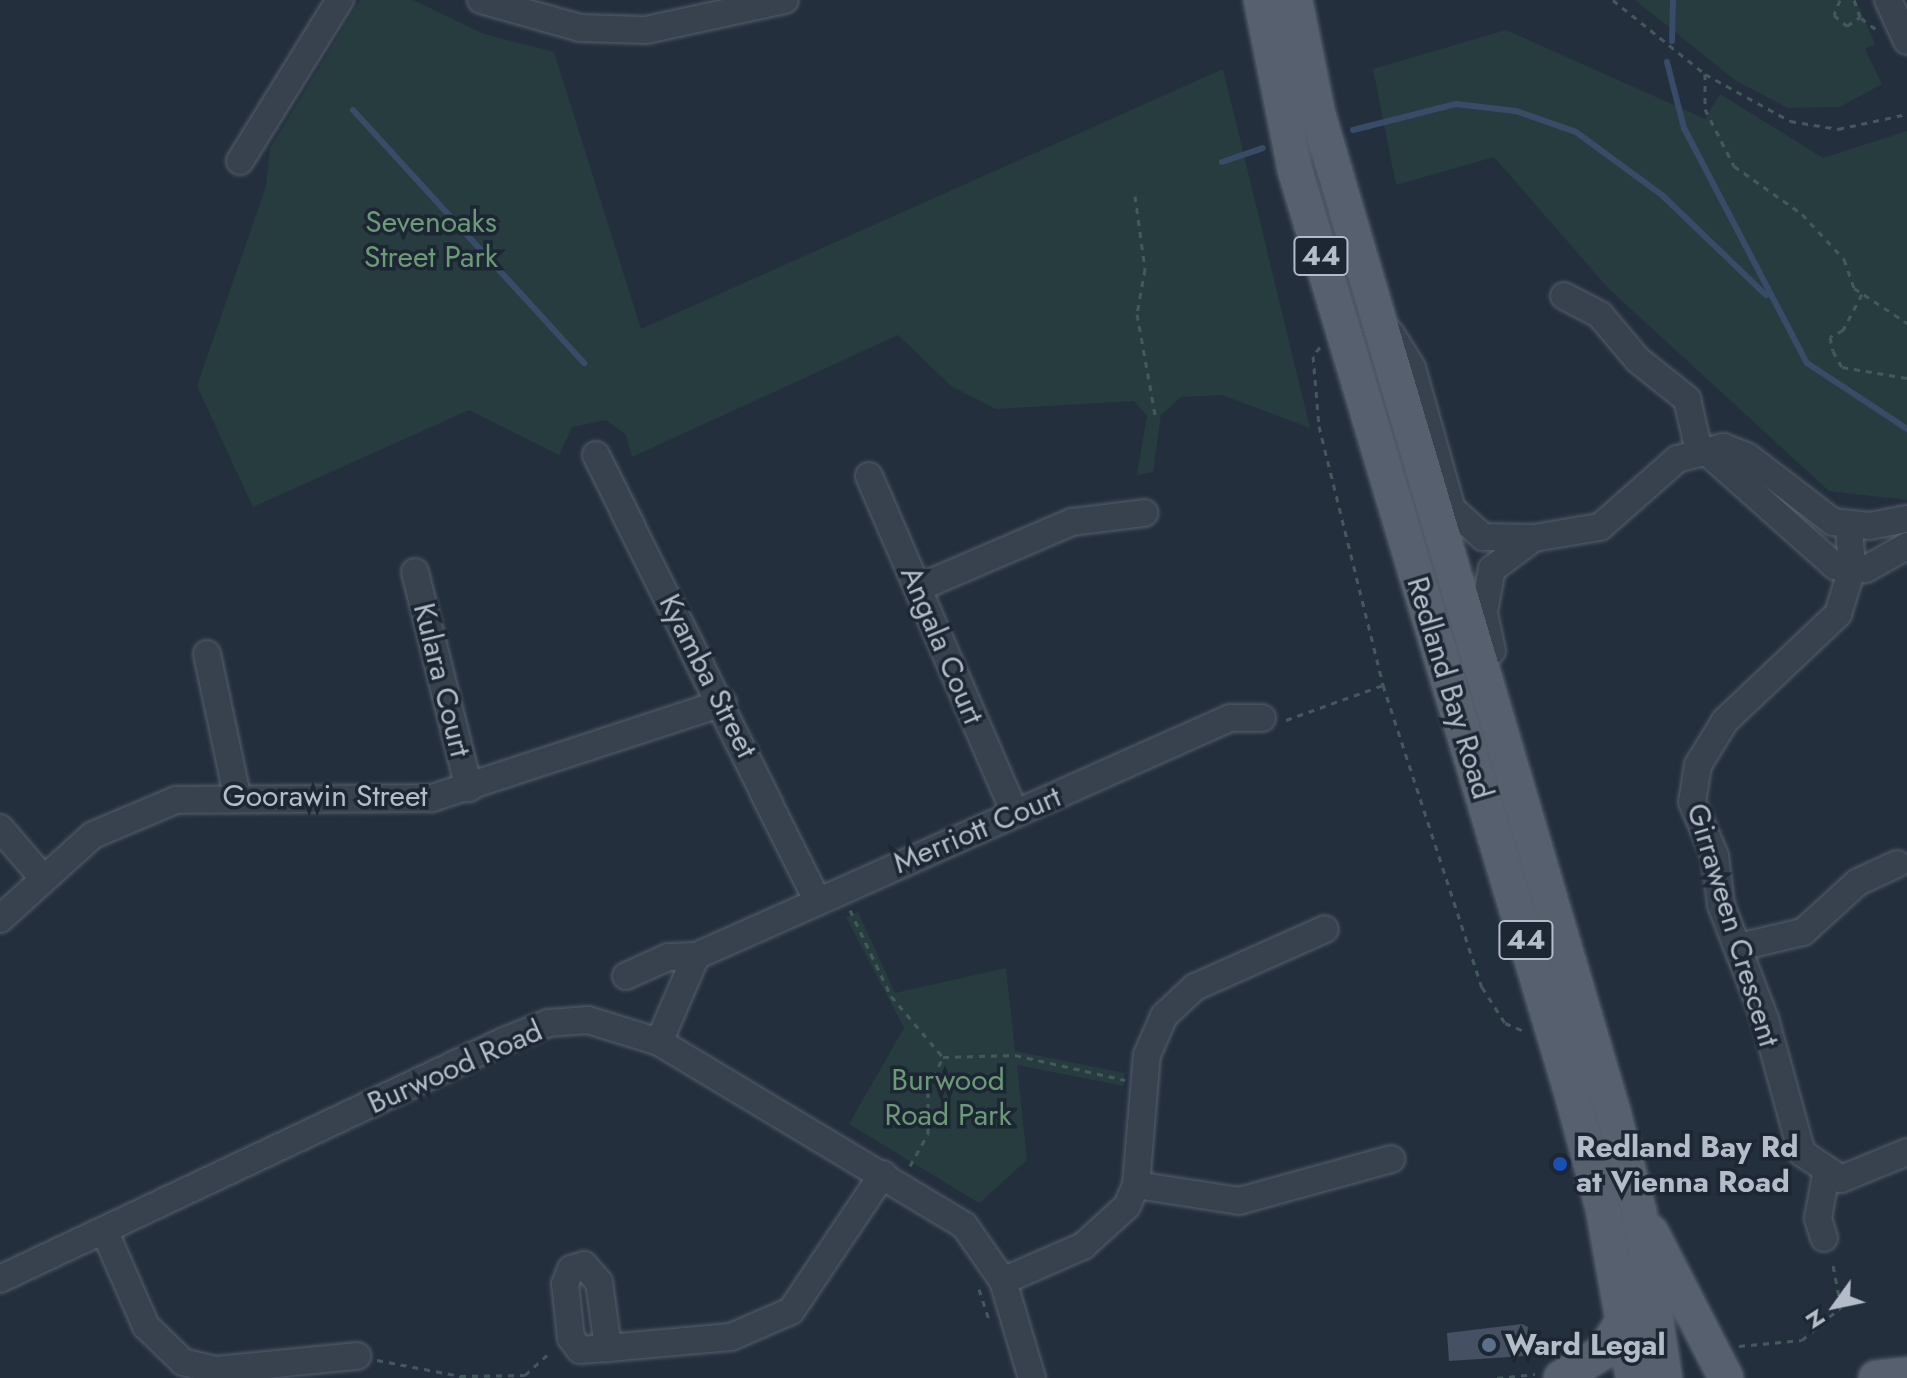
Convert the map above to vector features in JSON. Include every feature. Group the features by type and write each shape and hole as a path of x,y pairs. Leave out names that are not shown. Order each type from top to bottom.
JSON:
{"main road":[{"name":"Redland Bay Road","path":"1261,0 1295,170 1558,1047 1603,1209 1633,1378"},
{"name":"Redland Bay Road","path":"1295,0 1318,114 1639,1211 1665,1378"},
{"path":"1639,1211 1725,1365"},
{"path":"1561,1378 1603,1352 1623,1321"},
{"path":"1876,1378 1907,1375"}],"street":[{"path":"240,161 340,0"},
{"path":"481,0 580,28 646,30 785,0"},
{"path":"1888,0 1907,41"},
{"path":"1564,296 1618,330 1638,360 1687,399 1703,451 1811,549 1852,569 1884,563 1907,546"},
{"path":"1374,307 1412,368 1460,524 1483,537 1534,538 1600,527 1635,504 1667,466 1703,451 1738,450 1812,510 1849,527 1907,519"},
{"name":"Kyamba Street","path":"596,455 723,703 828,894"},
{"name":"Angala Court","path":"869,476 1015,814"},
{"path":"918,588 1072,522 1144,513"},
{"name":"Girraween Crescent","path":"1826,1175 1795,1136 1739,947 1721,905 1715,856 1695,819 1698,765 1754,687 1838,614 1852,569 1849,527"},
{"path":"1534,538 1492,569 1484,612 1529,775 1534,850"},
{"name":"Kulara Court","path":"415,572 469,788"},
{"path":"207,654 237,795"},
{"name":"Goorawin Street","path":"0,919 42,877 132,814 176,800 237,795 393,801 469,788 723,703"},
{"name":"Merriott Court","path":"626,976 668,957 696,956 828,894 1230,718 1262,718"},
{"path":"0,828 42,877"},
{"path":"1739,947 1803,932 1858,882 1904,863"},
{"path":"990,1283 1109,1228 1136,1185 1144,1084 1164,1016 1188,992 1325,929"},
{"path":"659,1042 696,956"},
{"name":"Burwood Road","path":"0,1279 548,1023 588,1020 659,1042 892,1179 964,1225 1032,1378"},
{"path":"1824,1238 1818,1218 1826,1175 1852,1176 1907,1152"},
{"path":"1136,1185 1239,1201 1391,1159"},
{"path":"608,1348 599,1282 584,1265 571,1269 565,1284 572,1339 580,1350 608,1348 731,1337 791,1311 892,1179"},
{"path":"104,1230 146,1326 183,1362 216,1370 357,1356"}],"path":[{"path":"1613,0 1705,74 1764,109 1816,128 1907,114"},
{"path":"1840,0 1833,11 1838,23 1851,26 1860,17"},
{"path":"1854,0 1860,17 1877,30"},
{"path":"1705,74 1705,109 1734,166 1802,214 1844,259 1863,293 1907,323"},
{"path":"1135,196 1145,269 1137,314 1155,414"},
{"path":"1863,293 1843,330 1830,337 1833,351 1842,367 1907,378"},
{"path":"1340,323 1313,356 1319,426 1383,685 1482,987 1505,1023 1558,1047"},
{"path":"1262,718 1295,721 1383,685"},
{"path":"828,894 891,996 943,1057"},
{"path":"943,1057 1015,1055 1144,1084"},
{"path":"892,1179 928,1134 928,1088 943,1057"},
{"path":"1725,1365 1802,1340 1841,1307 1824,1238"},
{"path":"990,1283 991,1324"},
{"path":"357,1356 460,1376 525,1375 572,1339"}],"green space":[{"name":"Sevenoaks Street Park","path":"360,0 413,0 484,34 554,52 641,329 1223,69 1310,428 1222,395 1181,397 1161,415 1153,472 1137,475 1147,416 1134,401 996,409 951,386 898,335 632,457 626,435 606,420 572,427 559,455 469,410 253,507 197,386 266,186 270,148"},
{"path":"1635,0 1856,0 1875,44 1865,49 1882,84 1840,107 1788,108 1736,81"},
{"path":"1506,30 1705,119 1720,94 1823,158 1907,131 1907,500 1829,491 1608,288 1494,157 1396,185 1373,69"},
{"name":"Burwood Road Park","path":"858,912 895,993 1006,968 1015,1051 1125,1073 1124,1086 1017,1065 1027,1160 979,1203 849,1124 904,1028 846,917"}],"building":[{"name":"Ward Legal","path":"1522,1324 1528,1327 1525,1356 1449,1361 1447,1333"}],"waterway":[{"path":"1672,41 1673,0"},
{"path":"1667,62 1684,128 1807,363 1907,429"},
{"path":"1353,130 1456,104 1516,111 1576,132 1663,196 1766,295"},
{"path":"353,110 584,363"},
{"path":"1222,162 1263,148"}],"place":[{"name":"Redland Bay Rd at Vienna Road","path":"1560,1164"},
{"name":"Ward Legal","path":"1489,1345"}]}
